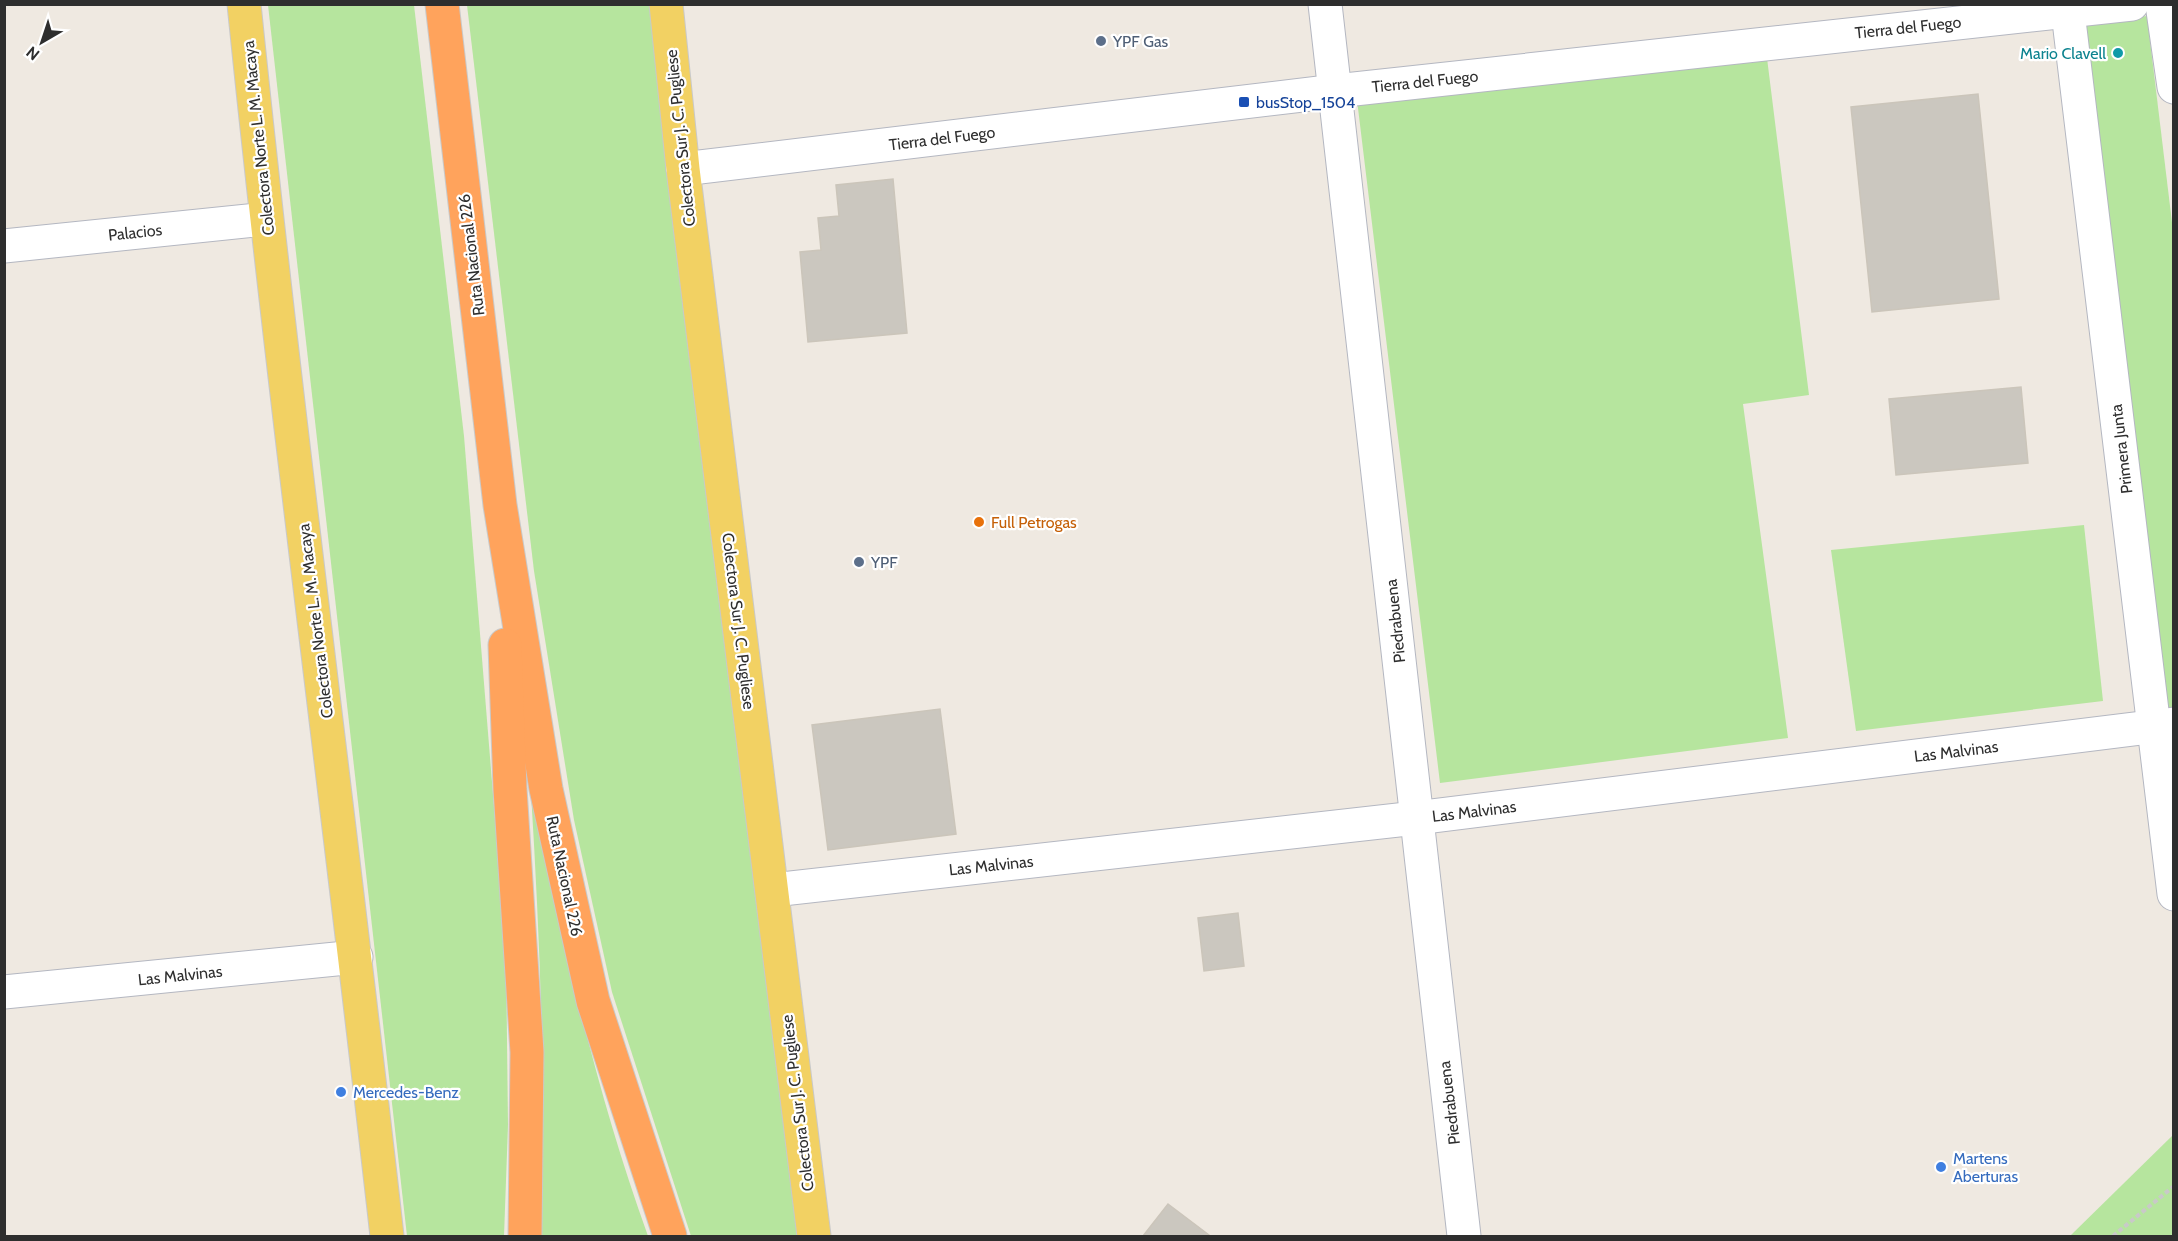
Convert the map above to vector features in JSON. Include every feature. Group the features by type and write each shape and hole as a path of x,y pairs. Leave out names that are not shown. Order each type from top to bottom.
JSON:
{"highway":[{"name":"Ruta Nacional 226","path":"442,4 500,505 546,789 593,1001 670,1236"},
{"name":"Ruta Nacional 226","path":"500,505 510,789 527,1052 525,1236"}],"main road":[{"name":"Colectora Norte L. M. Macaya","path":"244,4 266,219 356,957 387,1236"},
{"name":"Colectora Sur J. C. Pugliese","path":"666,4 683,169 814,1236"}],"street":[{"name":"Piedrabuena","path":"1325,4 1464,1236"},
{"name":"Tierra del Fuego","path":"683,169 2067,7 2132,4"},
{"path":"2162,4 2174,87"},
{"name":"Primera Junta","path":"2067,7 2164,725 2174,894"},
{"name":"Palacios","path":"4,246 266,219"},
{"name":"Las Malvinas","path":"773,890 1416,818 2164,725"},
{"name":"Las Malvinas","path":"4,992 356,957"}],"path":[{"path":"2113,1236 2174,1186"}],"green space":[{"path":"268,5 414,5 464,436 506,955 508,1125 504,1236 407,1236"},
{"path":"467,5 652,5 809,1236 691,1236 612,992 574,820 534,571"},
{"path":"2147,16 2174,239 2173,712 2168,712 2085,24"},
{"path":"1767,58 1809,395 1743,404 1788,738 1440,783 1357,100"},
{"path":"2084,525 2103,701 1856,731 1831,550"},
{"path":"531,793 582,1017 612,1127 648,1236 541,1236 543,1125 541,1014"},
{"path":"2172,1136 2173,1236 2070,1236"}],"building":[{"path":"1978,94 1999,299 1872,312 1851,107"},
{"path":"893,179 907,333 808,342 800,252 821,250 818,218 839,216 836,185"},
{"path":"2021,387 2028,463 1896,475 1889,399"},
{"path":"940,709 956,834 828,850 812,725"},
{"path":"1238,913 1244,966 1204,971 1198,918"},
{"path":"1168,1204 1209,1235 1143,1236"}],"place":[{"name":"YPF Gas","path":"1101,41"},
{"name":"Mario Clavell","path":"2118,53"},
{"name":"busStop_1504","path":"1244,102"},
{"name":"Full Petrogas","path":"979,522"},
{"name":"YPF","path":"859,562"},
{"name":"Mercedes-Benz","path":"341,1092"},
{"name":"Martens Aberturas","path":"1941,1167"}]}
